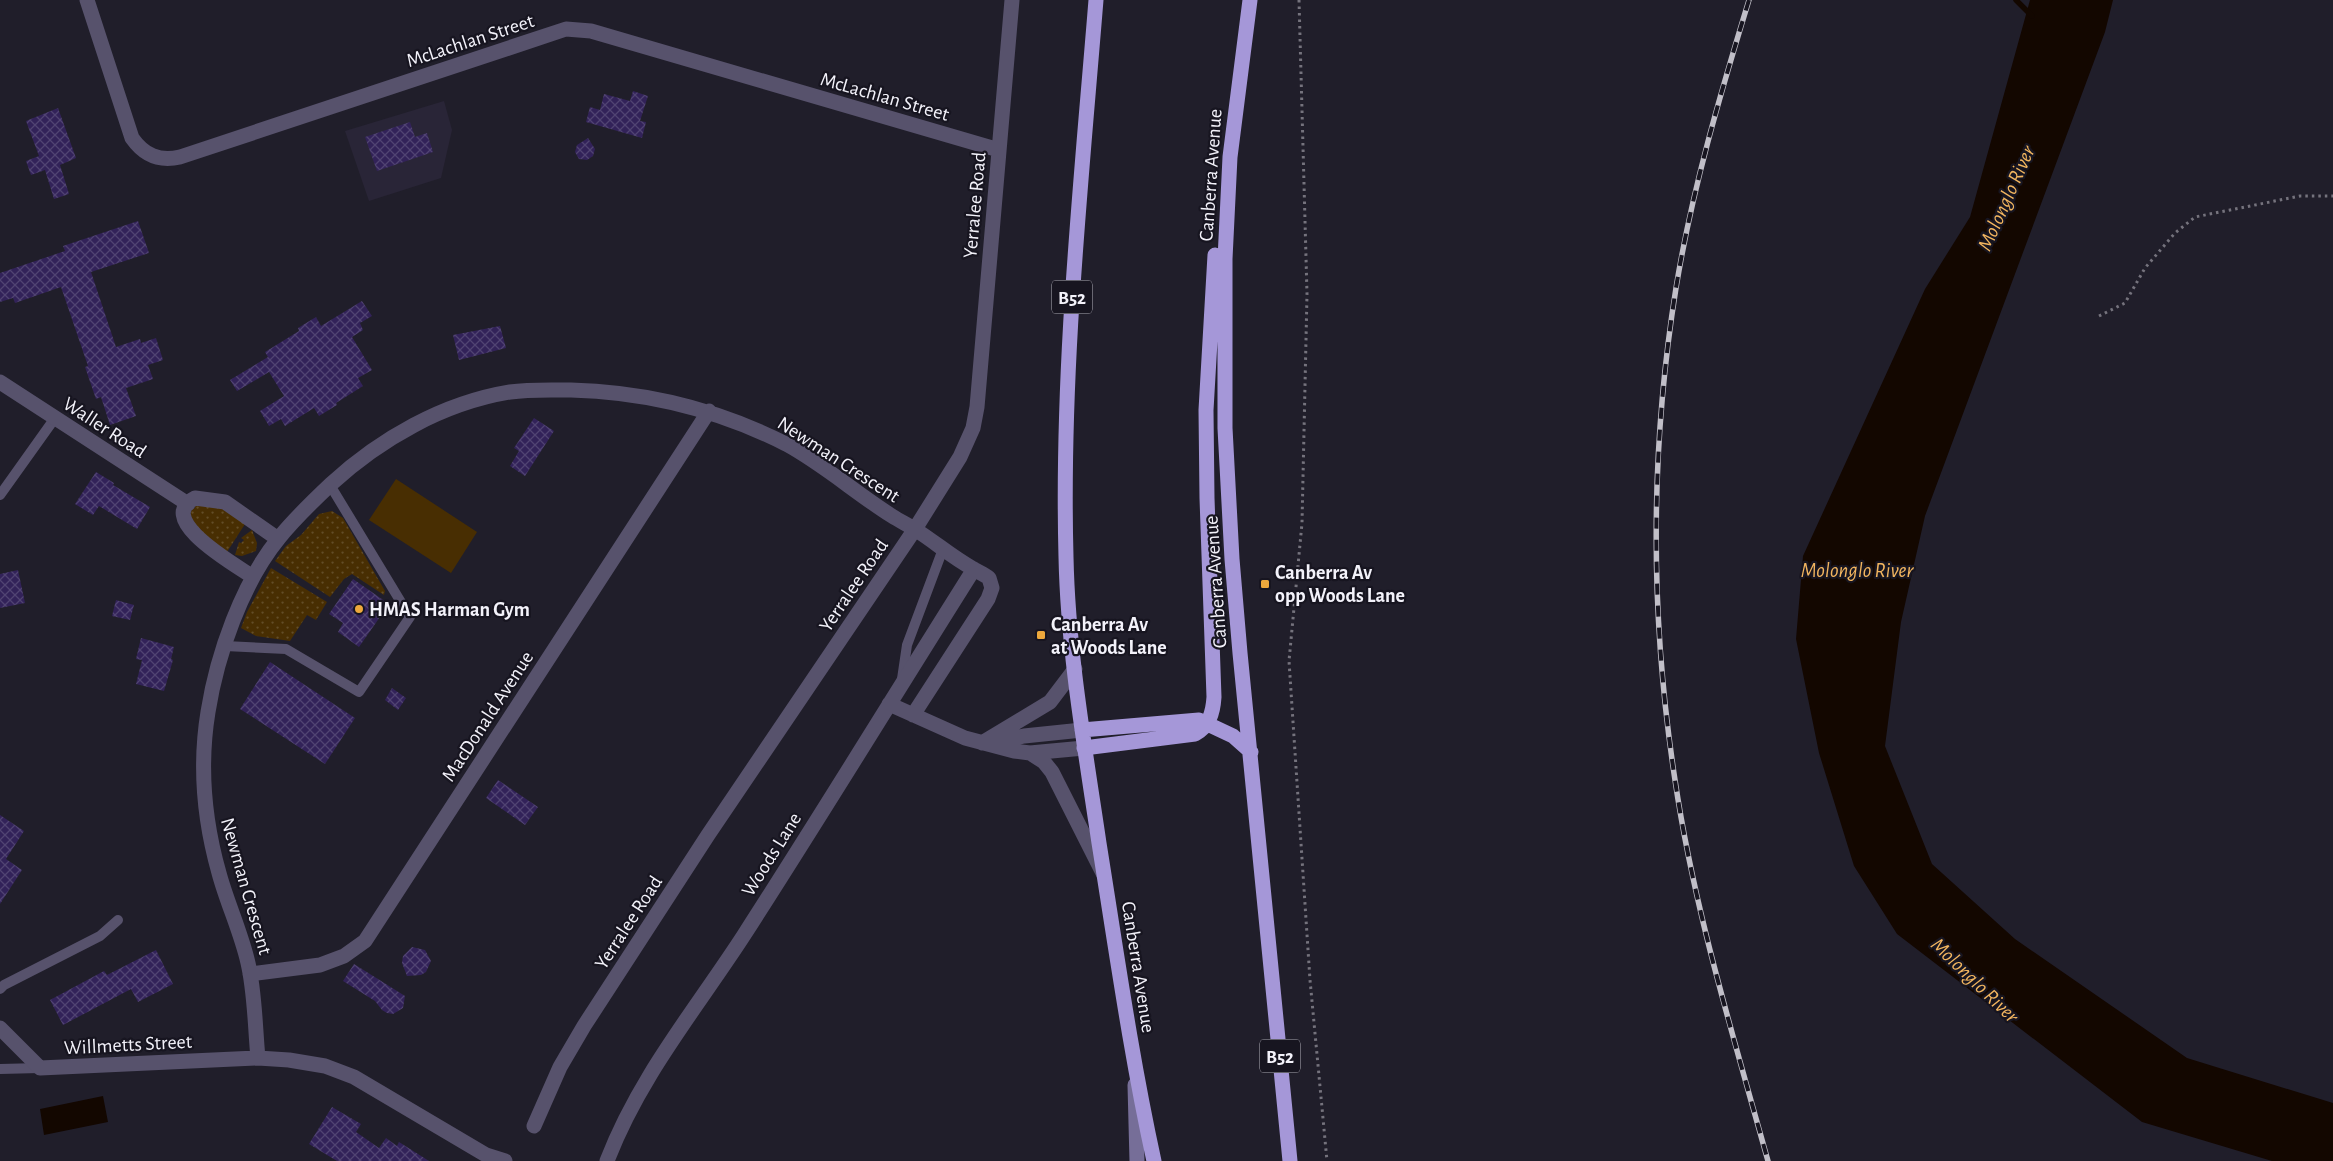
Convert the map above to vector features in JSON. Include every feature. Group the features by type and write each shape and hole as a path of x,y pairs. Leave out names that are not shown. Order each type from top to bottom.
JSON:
{"highway":[{"name":"Canberra Avenue","path":"1096,0 1069,334 1066,439 1066,558 1075,669 1084,748 1135,1072 1154,1161"},
{"name":"Canberra Avenue","path":"1250,0 1230,157 1224,259 1225,428 1232,559 1290,1161"},
{"path":"1084,748 1188,736 1199,732 1208,722 1212,711 1214,697 1207,498 1207,377 1220,210 1230,157"},
{"path":"1082,730 1180,720 1198,720 1208,722 1233,736 1251,752"}],"main road":[{"path":"1135,1072 1137,1161"}],"street":[{"name":"McLachlan Street","path":"87,0 132,138 145,152 163,159 180,158 566,29 591,31 998,150"},
{"name":"Yerralee Road","path":"534,1126 560,1067 584,1026 714,827 915,529 960,457 974,428 1012,0"},
{"name":"Waller Road","path":"0,382 188,504"},
{"name":"Newman Crescent","path":"258,1058 250,974 242,940 218,871 204,809 202,771 208,713 217,668 236,613 253,577 278,539 330,485 358,460 432,416 480,399 512,392 546,390 602,391 652,396 709,411 744,424 789,446 895,518 989,578 992,584 990,595 913,715"},
{"name":"MacDonald Avenue","path":"250,974 320,965 344,956 365,941 709,411"},
{"path":"253,577 200,542 184,517 188,504 196,498 225,502 278,539"},
{"name":"Woods Lane","path":"607,1161 621,1127 650,1072 745,933 974,569"},
{"path":"986,743 1050,702 1075,669"},
{"path":"889,704 946,731 1030,753 1084,748"},
{"path":"986,743 1024,736 1082,730"},
{"path":"1030,753 1044,762 1052,772 1104,877"},
{"path":"0,1028 40,1068"},
{"path":"258,1058 289,1060 325,1066 354,1077 486,1155 505,1161"},
{"name":"Willmetts Street","path":"40,1068 258,1058"}],"lane":[{"path":"0,494 55,418"},
{"path":"225,646 286,649 359,692 410,617 330,485"},
{"path":"902,683 907,646 943,549"},
{"path":"0,989 100,936 118,920"},
{"name":"Willmetts Street","path":"0,1069 40,1068"}],"path":[{"path":"1299,0 1306,304 1302,523 1289,661 1310,980 1327,1161"},
{"path":"2099,316 2125,303 2144,268 2175,233 2194,217 2300,196 2333,196"}],"shaded area":[{"path":"444,101 452,130 441,178 369,201 345,131"},
{"path":"396,479 477,532 451,573 369,520"},
{"path":"196,505 218,506 245,524 227,552 202,535 190,515 192,508 194,509"},
{"path":"332,511 343,518 385,591 384,595 352,574 344,579 330,597 275,561 286,546 301,535 319,514"},
{"path":"252,530 257,543 256,551 242,556 235,555 239,542 241,543 244,540 241,538"},
{"path":"271,568 327,602 316,620 307,615 290,641 256,636 241,628 247,612"}],"water":[{"name":"Molonglo River","path":"2030,0 2113,0 2105,32 1925,516 1901,622 1885,746 1932,864 2015,939 2187,1058 2333,1103 2333,1161 2272,1161 2142,1122 1897,934 1854,866 1819,753 1796,639 1803,556 1925,289 1970,217"},
{"path":"103,1096 108,1122 44,1135 40,1109"}],"building":[{"path":"633,91 648,96 640,121 646,122 642,138 586,122 590,107 600,110 604,94 630,101"},
{"path":"58,108 76,158 60,165 69,194 54,199 45,170 31,175 26,161 39,156 26,121"},
{"path":"410,122 415,137 427,133 433,152 377,171 365,137"},
{"path":"588,138 595,149 593,156 587,160 579,159 575,152 577,145"},
{"path":"138,221 149,253 91,272 116,347 140,339 141,343 156,338 163,360 148,365 153,379 126,388 136,416 110,425 101,397 96,399 85,367 88,366 61,287 15,303 13,298 0,302 0,273 65,251 63,246"},
{"path":"362,301 372,316 360,323 363,330 352,337 372,370 358,378 363,386 319,416 314,408 285,426 281,419 269,426 260,411 284,396 269,372 237,391 230,380 268,357 265,352 299,331 298,328 316,317 321,326"},
{"path":"500,326 506,348 459,360 453,335"},
{"path":"534,418 554,431 525,476 510,466 519,451 514,448"},
{"path":"96,472 114,483 113,485 150,507 137,529 99,506 93,515 75,504"},
{"path":"18,570 25,603 0,608 0,574"},
{"name":"HMAS Harman Gym","path":"353,579 389,604 359,647 338,632 343,623 329,614"},
{"path":"116,600 134,605 130,620 112,616"},
{"path":"141,638 174,647 171,659 173,660 164,691 136,684 142,660 136,659"},
{"path":"270,662 355,718 325,764 240,709"},
{"path":"392,688 406,698 398,710 385,700"},
{"path":"498,780 538,807 525,825 486,798"},
{"path":"0,815 24,831 6,859 22,870 0,904"},
{"path":"412,947 425,950 431,961 426,972 421,975 407,976 402,963 403,956"},
{"path":"156,950 173,984 138,1002 131,989 63,1025 50,1000 104,971 107,975"},
{"path":"354,964 405,996 403,1008 393,1014 387,1013 375,1001 343,981"},
{"path":"332,1107 361,1124 356,1132 379,1148 386,1138 397,1146 399,1142 429,1161 337,1161 309,1144"}],"waterway":[{"path":"2016,0 2032,16"}],"railway":[{"path":"1749,0 1698,179 1676,288 1661,410 1656,534 1661,657 1667,719 1683,828 1716,972 1768,1161"}],"place":[{"name":"Canberra Av opp Woods Lane","path":"1265,584"},
{"name":"HMAS Harman Gym","path":"359,609"},
{"name":"Canberra Av at Woods Lane","path":"1041,635"}]}
